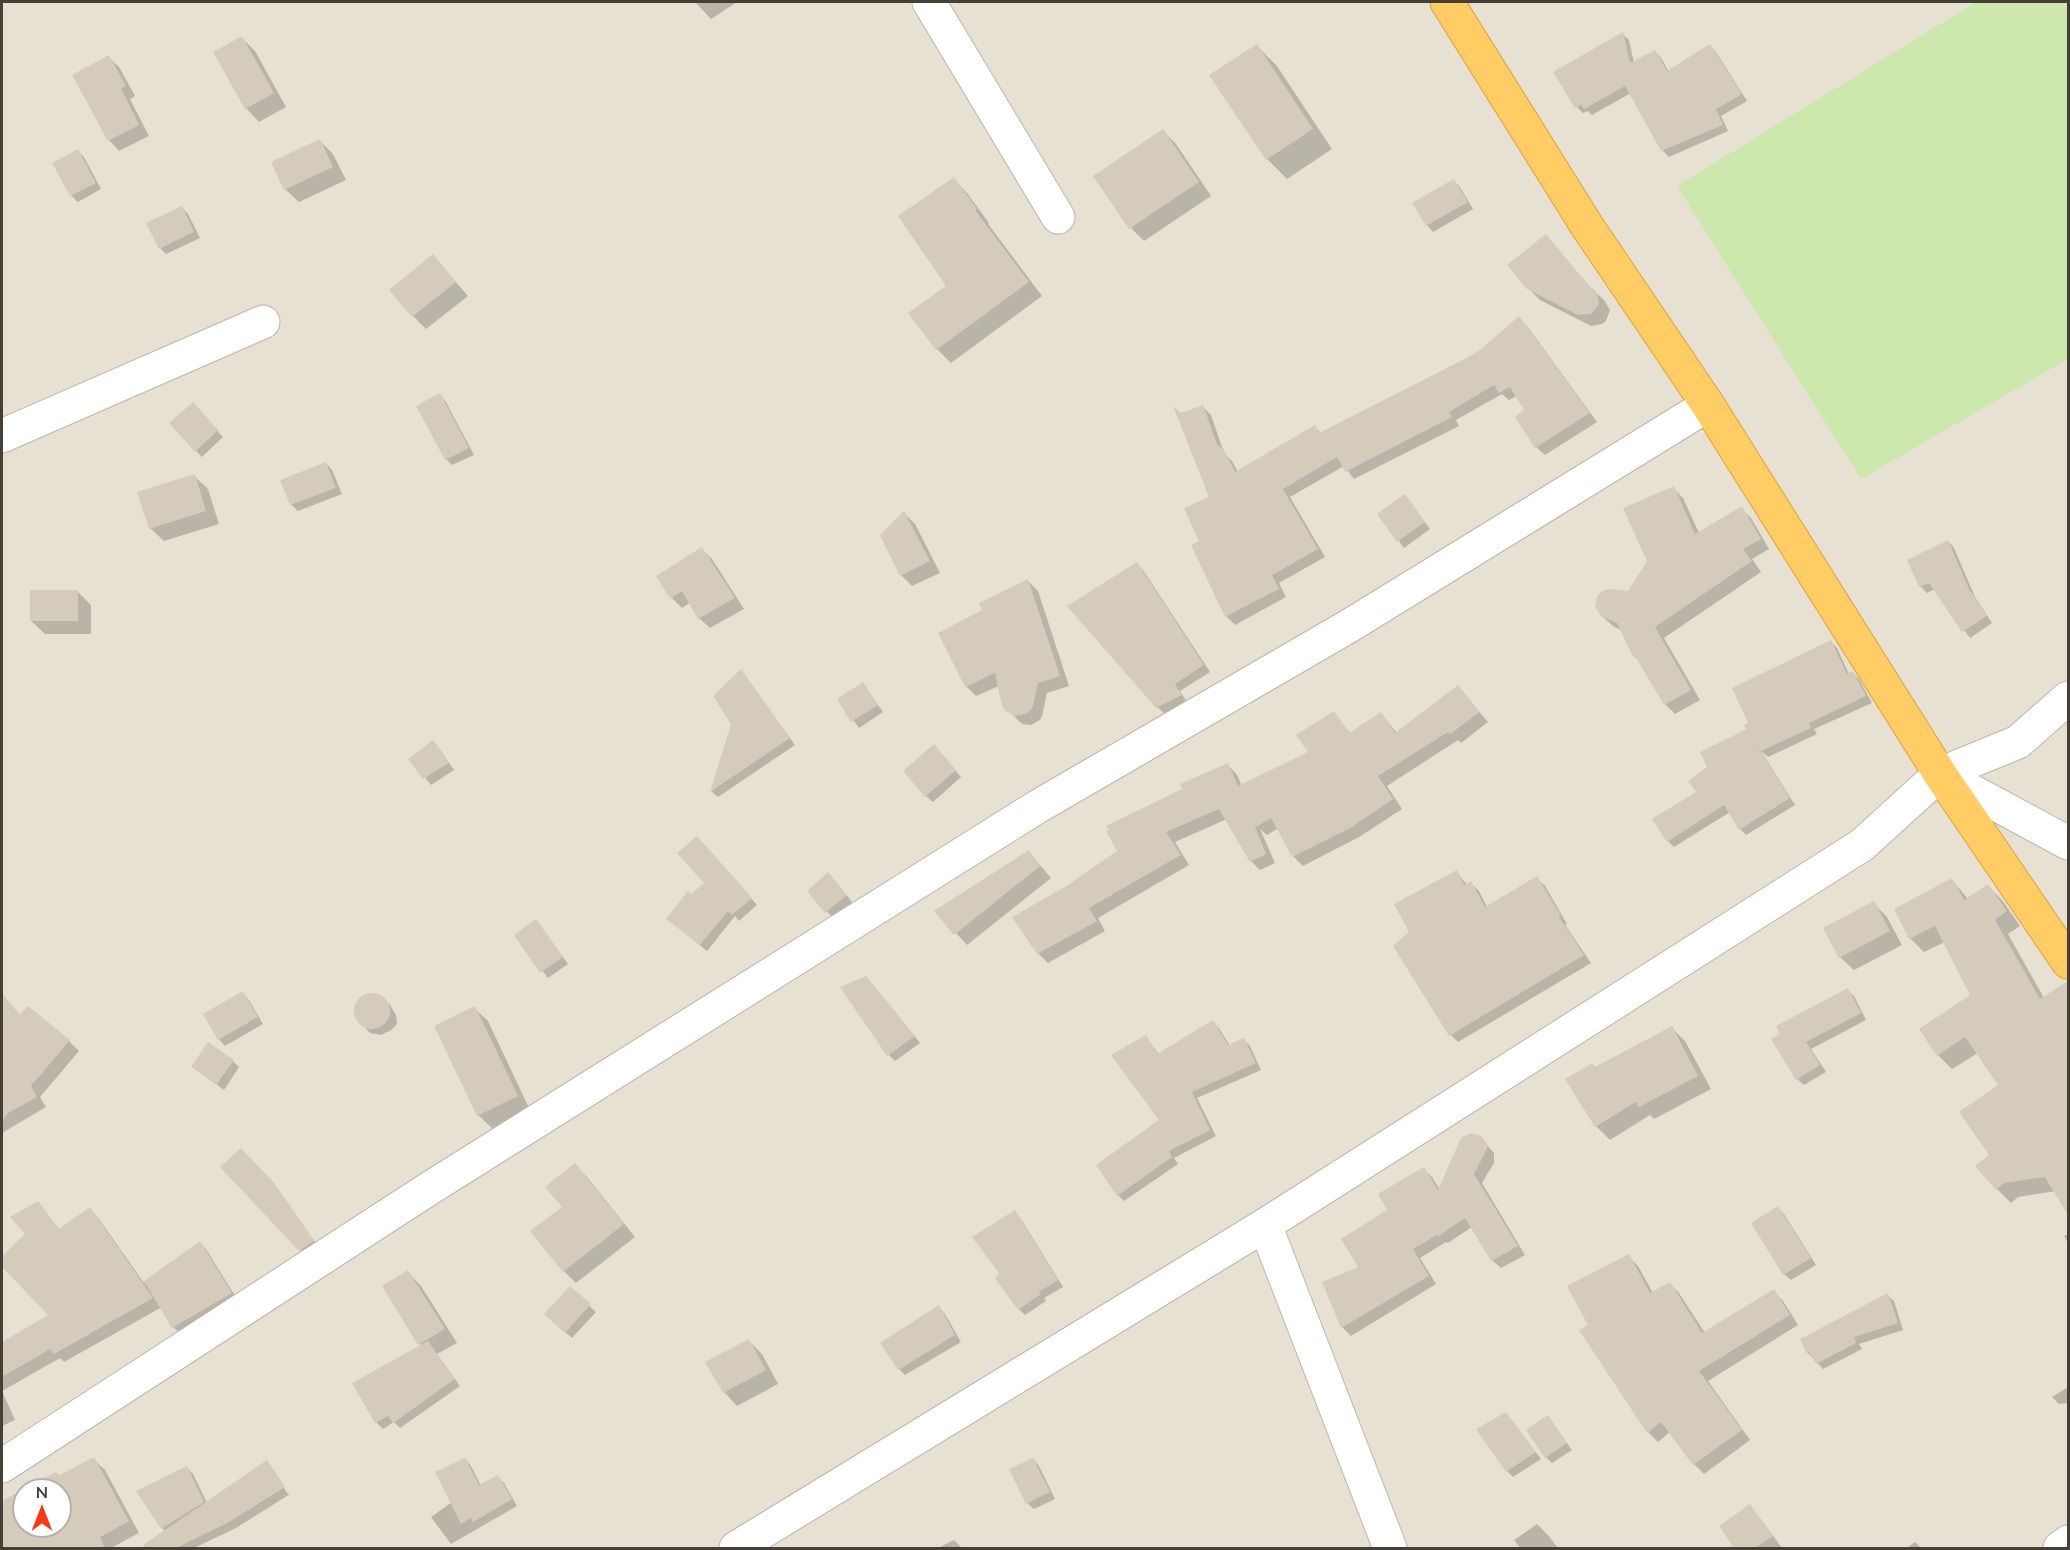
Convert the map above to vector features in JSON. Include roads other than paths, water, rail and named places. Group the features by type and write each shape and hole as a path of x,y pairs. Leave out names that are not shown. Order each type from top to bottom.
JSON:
{"highway":[{"path":"1447,2 1587,226 1708,405 1940,774 2068,962"}],"street":[{"path":"928,2 1059,217"},
{"path":"2,436 263,322"},
{"path":"2,1466 440,1182 1026,813 1349,626 1708,405"},
{"path":"754,1543 1265,1225 1862,845 1940,774 2018,742 2068,698"},
{"path":"1940,774 2068,843"},
{"path":"1265,1225 1390,1548"},
{"path":"2061,1548 2068,1542"}]}
